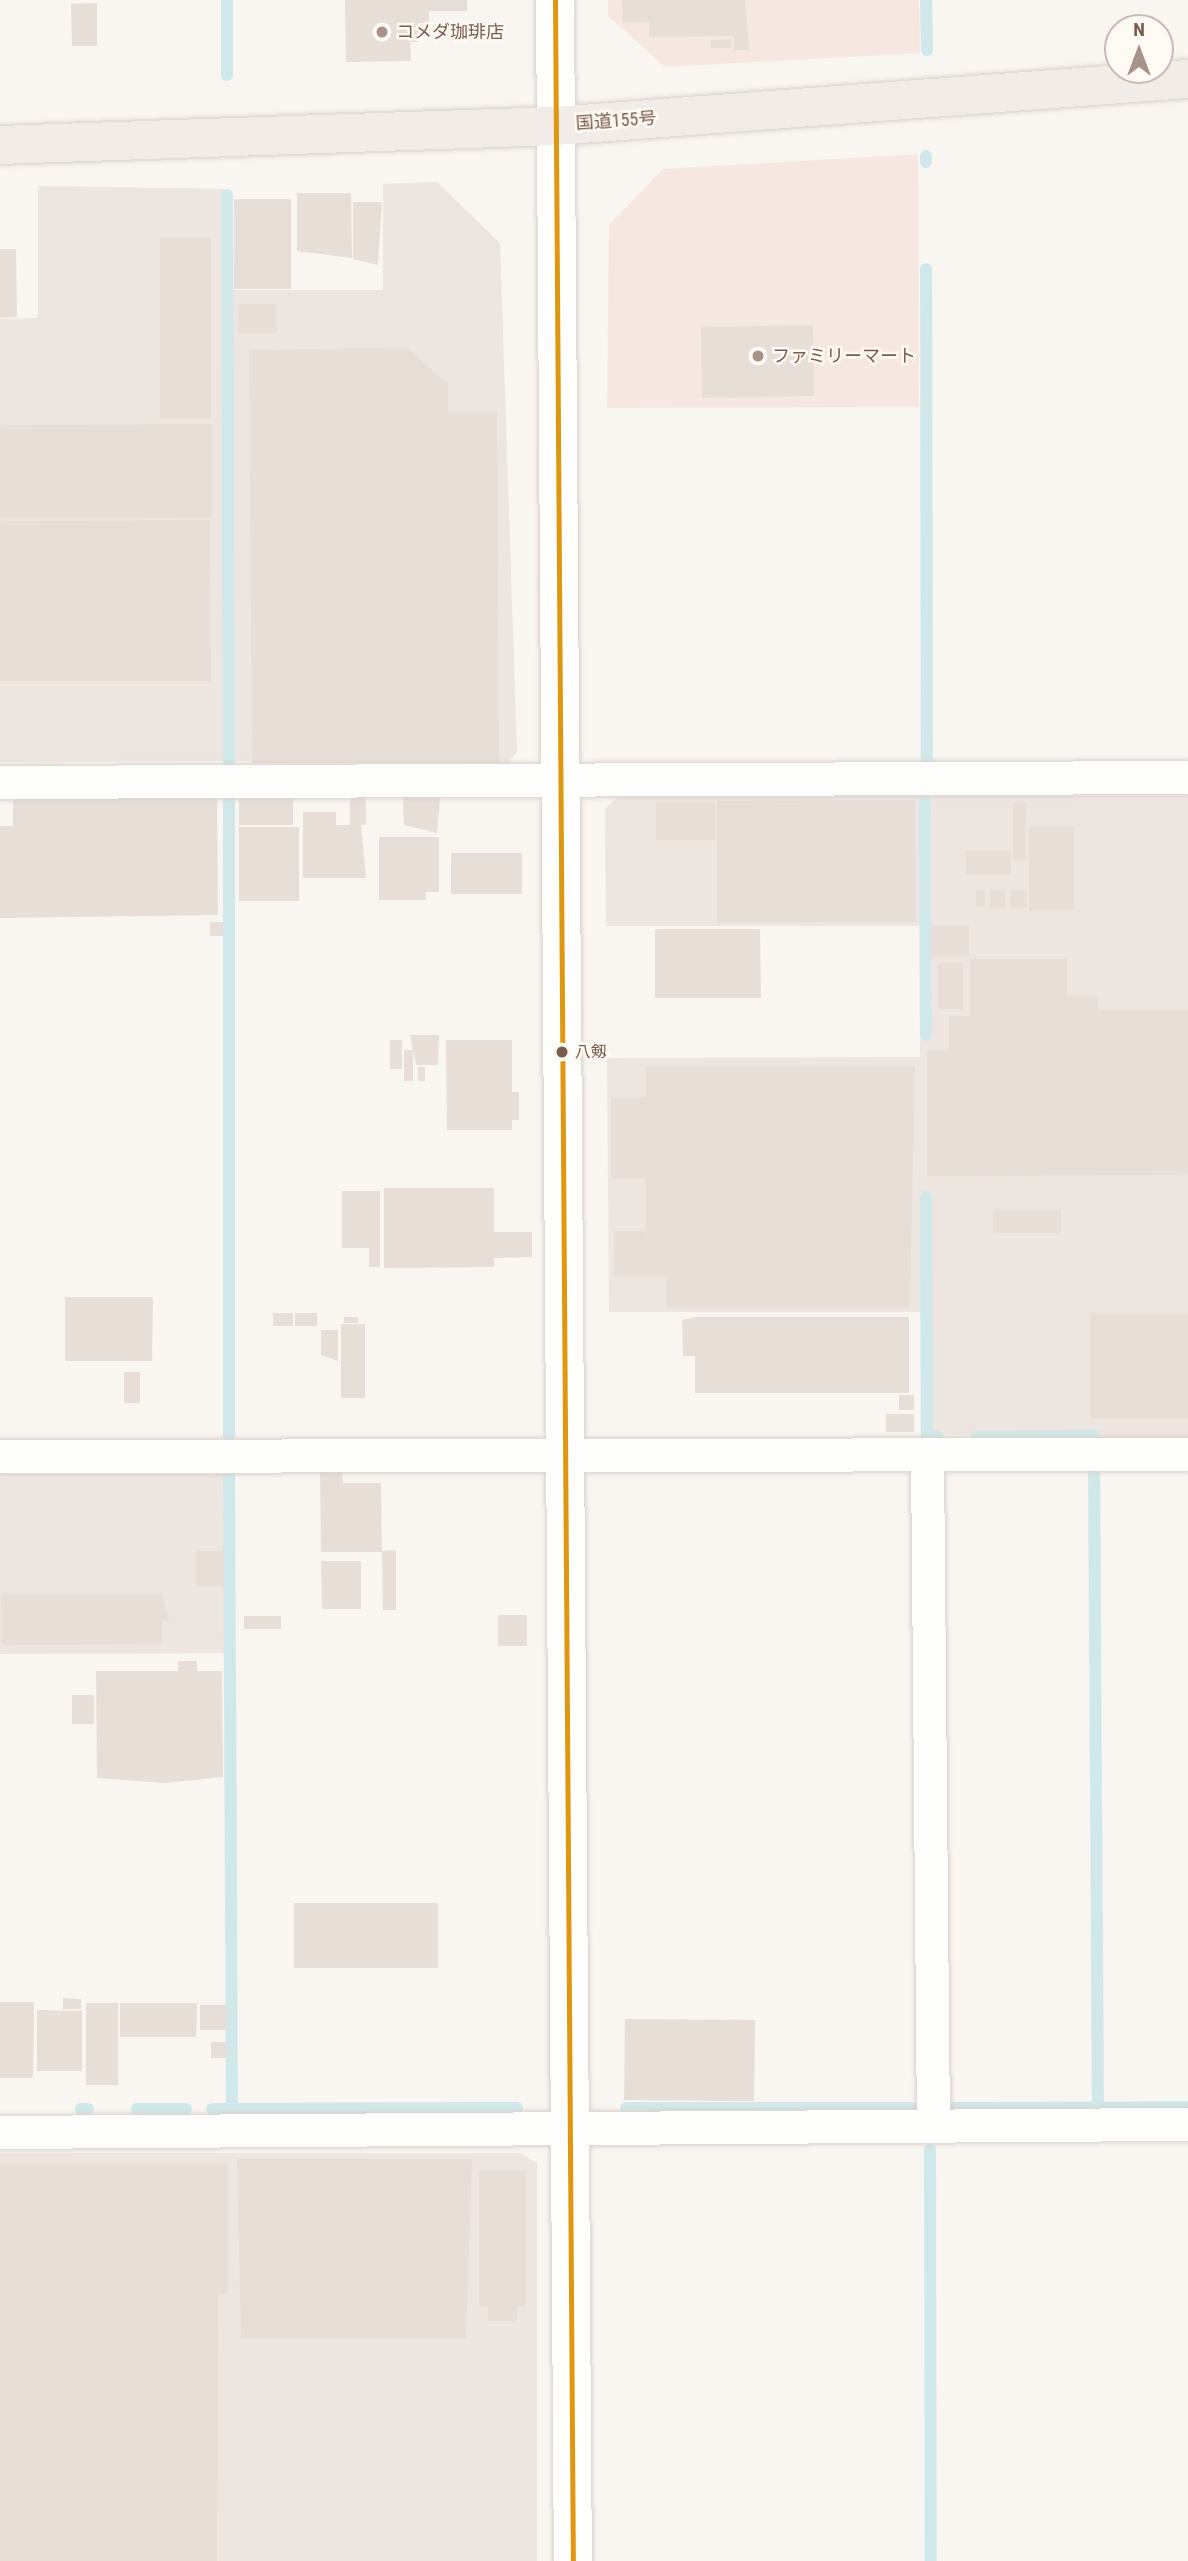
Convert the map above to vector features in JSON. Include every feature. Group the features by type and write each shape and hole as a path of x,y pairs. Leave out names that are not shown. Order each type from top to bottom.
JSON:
{"highway":[{"name":"国道155号","path":"0,145 555,126 1188,79"}],"street":[{"path":"555,0 568,1455 573,2561"},
{"path":"0,782 561,782 1188,777"},
{"path":"0,1456 1188,1454"},
{"path":"927,1455 933,2126"},
{"path":"0,2132 1188,2124"}],"shaded area":[{"path":"608,0 919,0 920,53 665,67 608,16"},
{"path":"918,154 919,407 607,408 609,225 663,169"},
{"path":"437,182 500,243 517,752 505,766 233,761 233,290 383,290 383,184"},
{"path":"38,186 224,189 224,761 0,762 0,319 38,318"},
{"path":"619,796 1188,796 1188,1440 931,1434 931,1312 609,1312 607,1058 920,1057 920,926 606,926 605,809"},
{"path":"225,1470 226,1653 0,1654 0,1471"},
{"path":"0,2153 520,2153 537,2163 537,2561 0,2561"}],"building":[{"name":"コメダ珈琲店","path":"345,0 467,0 467,11 429,11 429,23 418,23 418,42 410,42 411,61 346,62"},
{"path":"622,0 745,0 749,50 734,50 734,36 649,37 649,22 623,23"},
{"path":"97,3 97,46 72,46 71,4"},
{"path":"731,39 732,48 711,48 711,40"},
{"path":"297,193 351,193 352,258 297,251"},
{"path":"234,199 291,199 291,289 234,289"},
{"path":"353,202 382,202 378,265 353,259"},
{"path":"160,237 211,237 211,419 160,419"},
{"path":"0,249 16,249 17,317 0,318"},
{"path":"238,304 276,304 277,333 239,333"},
{"path":"813,325 814,396 702,398 701,327"},
{"path":"408,348 448,384 448,412 497,412 499,761 252,763 249,350"},
{"path":"212,424 212,518 0,519 0,425"},
{"path":"210,520 211,681 0,681 0,521"},
{"path":"239,795 293,795 293,825 239,825"},
{"path":"350,796 366,796 366,825 361,825 366,878 303,878 303,812 336,812 336,825 350,825"},
{"path":"217,797 218,915 0,918 0,826 13,826 13,799"},
{"path":"403,797 440,797 437,833 404,825"},
{"path":"915,800 916,922 717,923 717,801"},
{"path":"656,802 715,802 715,840 656,840"},
{"path":"1013,803 1026,803 1025,860 1013,860"},
{"path":"1029,825 1074,825 1074,911 1029,911"},
{"path":"239,827 299,827 299,901 239,901"},
{"path":"379,837 439,837 439,892 426,892 426,900 379,900"},
{"path":"966,851 1011,851 1011,875 966,875"},
{"path":"451,853 522,853 522,894 451,894"},
{"path":"976,890 985,890 985,907 976,907"},
{"path":"990,890 1005,890 1005,908 990,908"},
{"path":"1010,890 1026,890 1026,908 1010,908"},
{"path":"210,922 223,922 223,936 210,936"},
{"path":"931,925 969,925 969,956 931,956"},
{"path":"655,929 760,929 761,998 655,998"},
{"path":"970,959 1067,959 1067,996 1098,996 1098,1010 1188,1010 1188,1175 927,1176 927,1050 949,1050 949,1016 970,1016"},
{"path":"938,963 963,963 963,1009 938,1009"},
{"path":"410,1035 439,1035 438,1065 416,1065"},
{"path":"390,1040 402,1040 402,1069 390,1069"},
{"path":"446,1040 512,1040 512,1092 519,1092 519,1120 512,1120 512,1130 447,1130"},
{"path":"404,1050 413,1050 413,1081 404,1081"},
{"path":"646,1065 915,1065 910,1308 666,1308 666,1276 614,1276 614,1231 645,1231 646,1241 646,1178 611,1178 611,1097 646,1097"},
{"path":"418,1067 425,1067 425,1081 418,1081"},
{"path":"384,1188 494,1188 494,1232 532,1232 532,1257 494,1258 494,1267 384,1268"},
{"path":"342,1191 380,1191 380,1267 369,1267 369,1248 342,1248"},
{"path":"993,1209 1061,1209 1061,1233 993,1233"},
{"path":"65,1297 153,1297 152,1361 65,1361"},
{"path":"273,1313 293,1313 293,1326 273,1326"},
{"path":"295,1313 317,1313 317,1326 295,1326"},
{"path":"1090,1313 1188,1313 1188,1418 1090,1418"},
{"path":"344,1317 358,1317 358,1323 344,1323"},
{"path":"695,1317 909,1317 909,1393 695,1393 695,1356 683,1356 682,1320"},
{"path":"341,1324 365,1324 365,1398 341,1398"},
{"path":"321,1330 338,1330 338,1361 321,1355"},
{"path":"124,1372 140,1372 140,1403 124,1403"},
{"path":"899,1395 914,1395 914,1410 899,1410"},
{"path":"886,1414 914,1414 914,1432 886,1432"},
{"path":"320,1472 342,1472 343,1483 381,1483 382,1552 321,1552"},
{"path":"396,1550 396,1610 383,1610 382,1551"},
{"path":"196,1551 224,1551 224,1586 196,1586"},
{"path":"321,1561 361,1561 361,1609 322,1609"},
{"path":"1,1593 162,1593 169,1621 162,1621 162,1644 2,1645"},
{"path":"498,1615 527,1615 527,1646 498,1646"},
{"path":"244,1616 281,1616 281,1629 244,1629"},
{"path":"178,1661 197,1661 197,1671 222,1671 223,1777 164,1783 97,1778 96,1671 178,1671"},
{"path":"72,1695 94,1695 94,1724 72,1724"},
{"path":"294,1903 438,1903 438,1968 294,1968"},
{"path":"63,1998 81,1999 81,2009 63,2009"},
{"path":"0,2002 34,2002 33,2078 0,2078"},
{"path":"86,2003 118,2003 118,2085 86,2085"},
{"path":"120,2003 197,2003 196,2037 120,2037"},
{"path":"200,2005 227,2005 227,2030 200,2030"},
{"path":"37,2010 82,2011 82,2071 37,2071"},
{"path":"625,2019 755,2020 754,2101 624,2100"},
{"path":"211,2042 227,2042 227,2058 211,2058"},
{"path":"237,2159 472,2159 466,2338 241,2338"},
{"path":"0,2164 228,2164 228,2294 218,2294 217,2561 0,2561"},
{"path":"479,2170 526,2170 526,2306 517,2306 517,2321 488,2321 488,2306 479,2306"}],"waterway":[{"path":"227,0 227,75"},
{"path":"926,0 927,50"},
{"path":"926,156 926,162"},
{"path":"227,195 229,762"},
{"path":"926,269 927,761"},
{"path":"229,798 229,1436"},
{"path":"925,801 926,1035"},
{"path":"926,1197 927,1437 938,1437"},
{"path":"977,1437 1094,1436"},
{"path":"1094,1472 1098,2107"},
{"path":"229,1477 232,2109"},
{"path":"949,2108 1188,2107"},
{"path":"212,2109 517,2108"},
{"path":"626,2108 911,2108"},
{"path":"81,2109 88,2109"},
{"path":"137,2109 186,2109"},
{"path":"930,2150 931,2561"}],"transit line":[{"path":"555,0 573,2561"}],"place":[{"name":"コメダ珈琲店","path":"382,32"},
{"name":"ファミリーマート","path":"758,356"},
{"name":"八剱","path":"562,1052"}]}
